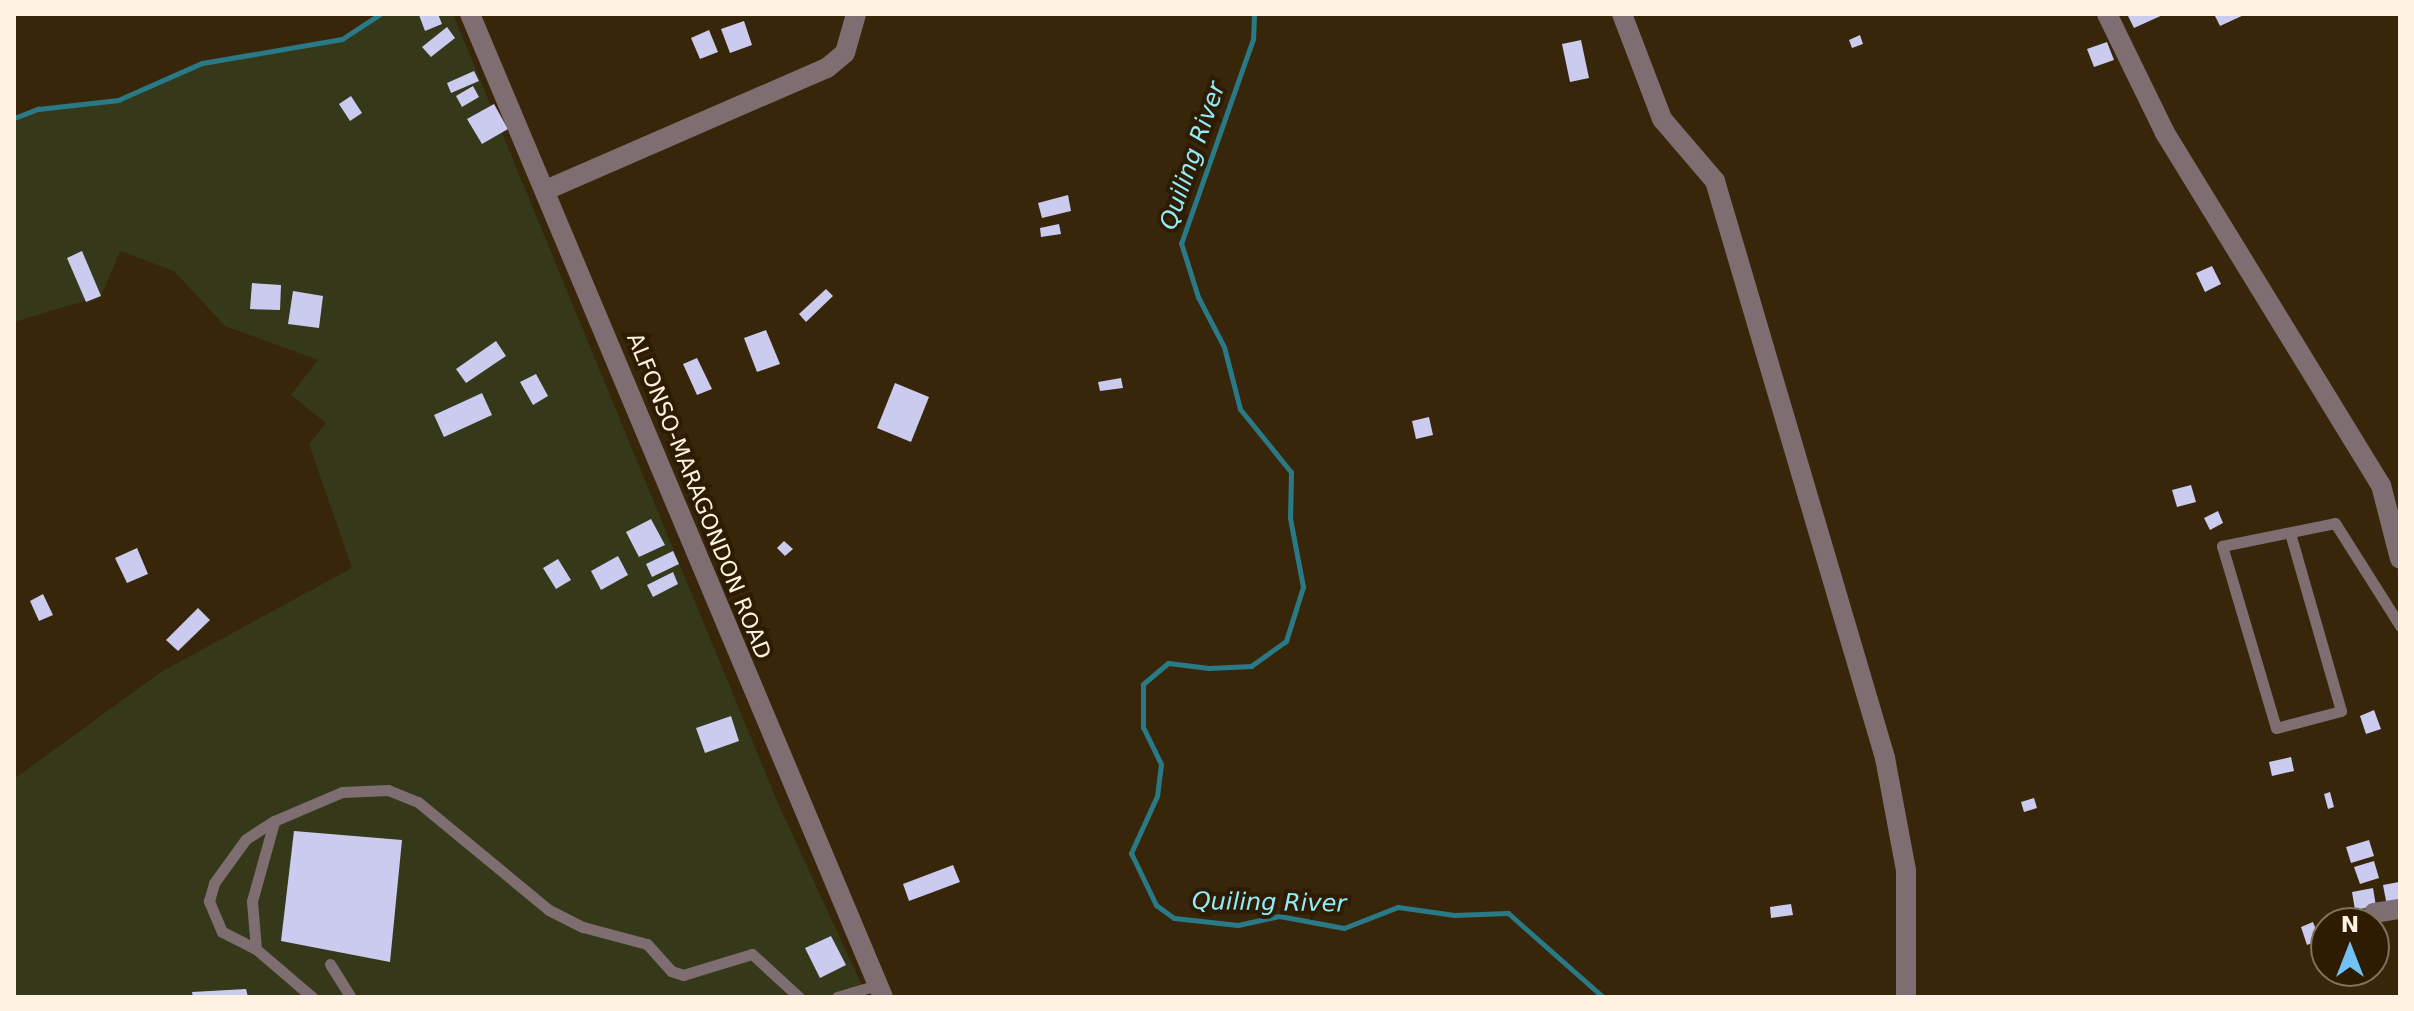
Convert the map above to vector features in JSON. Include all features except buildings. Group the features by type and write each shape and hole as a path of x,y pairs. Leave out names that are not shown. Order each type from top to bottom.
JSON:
{"street":[{"name":"ALFONSO-MARAGONDON ROAD","path":"470,14 880,991"},
{"path":"546,190 827,68 845,53 856,14"},
{"path":"1622,14 1662,119 1715,181 1885,758 1906,870 1906,997"},
{"path":"2107,14 2165,133 2381,485 2400,559"}],"lane":[{"path":"2290,533 2341,711 2276,728 2222,546 2335,523 2400,626"},
{"path":"312,997 256,949 222,932 209,901 226,861 246,839 274,821 342,792 388,790 418,802 549,910 583,927 647,944 671,971 683,975 752,954 799,997"},
{"path":"256,949 252,901 274,821"},
{"path":"330,964 351,997"},
{"path":"837,997 880,991"}],"green space":[{"path":"380,14 453,14 777,801 867,997 14,997 14,779 161,672 352,568 309,444 326,423 291,395 318,360 225,326 174,271 120,251 101,296 14,322 14,118 38,109 118,100 202,63 342,39"}],"waterway":[{"path":"14,118 38,109 118,100 202,63 342,39 380,14"},
{"name":"Quiling River","path":"1254,14 1253,39 1181,243 1198,297 1224,347 1240,409 1291,472 1290,518 1303,587 1286,641 1251,666 1209,668 1168,663 1143,684 1143,727 1161,764 1157,796 1131,853 1156,905 1174,918 1238,925 1279,916 1344,928 1398,907 1454,915 1508,913 1603,997"}]}
